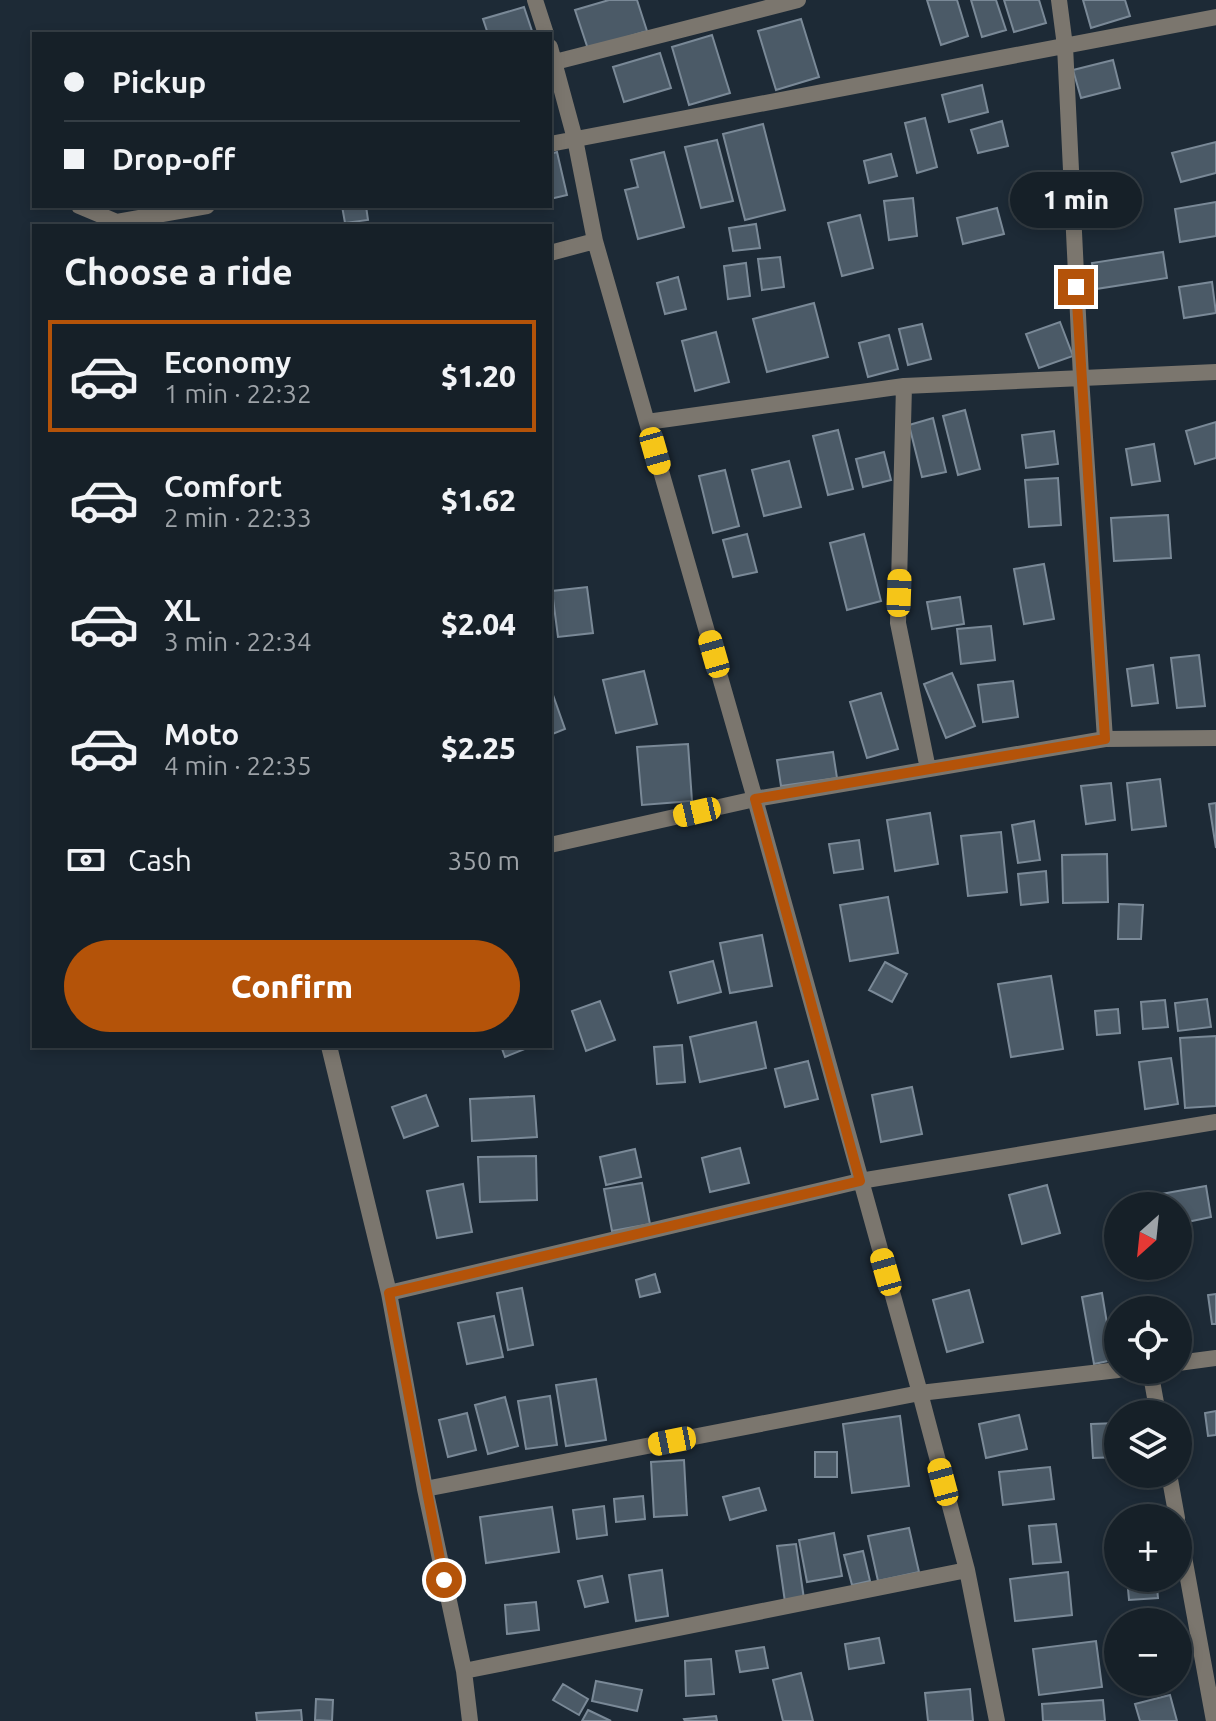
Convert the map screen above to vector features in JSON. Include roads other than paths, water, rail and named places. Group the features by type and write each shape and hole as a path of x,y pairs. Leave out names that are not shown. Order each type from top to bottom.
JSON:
{"street":[{"path":"535,0 545,32"},
{"path":"798,0 552,55 575,139 595,241 755,799 920,1393 967,1570 997,1721"},
{"path":"1059,0 1065,46 1081,377 1105,739"},
{"path":"552,144 1216,17"},
{"path":"83,208 118,224 197,208"},
{"path":"552,252 595,241"},
{"path":"647,422 904,386 1216,372"},
{"path":"904,386 898,623 928,769"},
{"path":"552,845 755,799 1105,739 1216,738"},
{"path":"329,1048 389,1293 425,1489 464,1671 470,1721"},
{"path":"389,1293 860,1181 1216,1122"},
{"path":"1192,1361 1216,1358"},
{"path":"425,1489 920,1393 1104,1372"},
{"path":"464,1671 967,1570"},
{"path":"1190,1592 1214,1721"}]}
